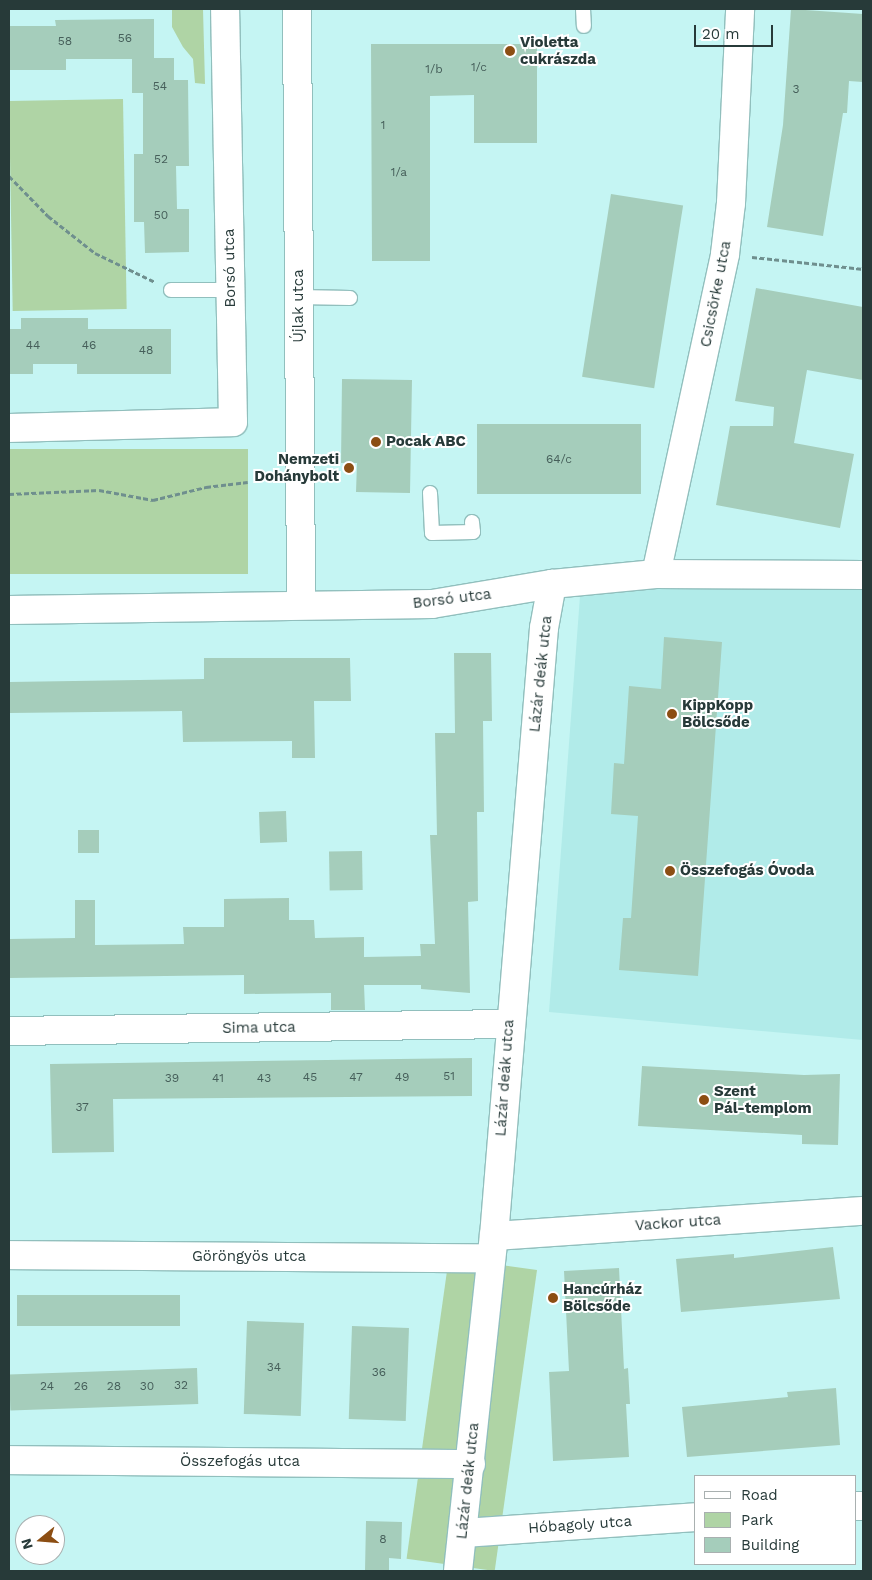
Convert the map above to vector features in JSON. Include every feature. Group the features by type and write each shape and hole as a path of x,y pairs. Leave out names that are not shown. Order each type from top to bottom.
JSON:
{"street":[{"name":"Borsó utca","path":"9,428 233,422 225,9"},
{"name":"Újlak utca","path":"297,9 301,604"},
{"name":"Csicsörke utca","path":"656,574 725,254 722,202 740,9"},
{"name":"Borsó utca","path":"9,610 301,604 432,604 552,584 656,574 863,574"},
{"name":"Lázár deák utca","path":"458,1571 471,1464 491,1247 544,628 552,584"},
{"name":"Sima utca","path":"9,1031 509,1024"},
{"name":"Vackor utca","path":"491,1247 863,1211"},
{"name":"Göröngyös utca","path":"9,1255 491,1247"},
{"name":"Összefogás utca","path":"9,1460 471,1464"},
{"name":"Hóbagoly utca","path":"463,1533 694,1517"}],"lane":[{"path":"584,9 584,26"},
{"path":"171,290 230,290"},
{"path":"299,297 350,298"},
{"path":"430,494 432,533 473,532 472,522"}],"path":[{"path":"9,176 48,216 95,253 171,290"},
{"path":"725,254 863,269"},
{"path":"9,494 99,490 153,500 206,487 248,482"}],"shaded area":[{"path":"657,588 863,590 863,1040 549,1012 580,596"}],"green space":[{"path":"172,9 203,9 205,84 195,83 193,59 183,47 172,27"},
{"path":"123,99 127,309 13,311 9,101"},
{"path":"9,449 248,449 248,574 9,574"},
{"path":"449,1258 537,1270 495,1571 407,1559"}],"building":[{"path":"791,9 863,14 863,82 849,81 847,113 843,113 823,236 767,227 783,125"},
{"path":"154,19 154,58 174,58 174,80 188,80 189,166 176,166 177,209 189,209 189,252 145,253 144,222 134,222 134,154 143,154 143,93 132,93 132,59 66,59 66,70 9,70 9,26 56,26 55,20"},
{"path":"371,44 537,44 537,143 474,143 474,95 430,96 430,261 372,261"},
{"path":"611,194 683,205 654,388 582,377"},
{"path":"756,288 863,307 863,380 807,370 794,443 854,454 840,528 716,505 730,426 773,426 774,407 735,401"},
{"path":"21,318 88,318 88,329 171,329 171,374 77,374 77,364 33,364 33,374 9,374 9,329 21,329"},
{"name":"Pocak ABC","path":"342,379 412,380 410,493 356,492 357,463 341,463"},
{"path":"477,424 641,424 641,494 477,494"},
{"path":"664,637 722,642 698,976 619,970 623,918 631,918 638,816 611,814 614,763 624,764 629,686 661,689"},
{"path":"454,653 491,653 492,721 483,721 484,812 477,812 478,901 468,902 470,993 421,989 421,985 364,985 365,1010 331,1010 331,993 244,994 244,975 9,978 9,939 75,938 75,900 95,900 95,945 184,944 183,927 224,927 224,899 289,898 289,920 314,920 315,938 364,937 364,957 421,956 420,944 435,944 430,835 437,835 435,733 455,733"},
{"path":"204,658 350,658 351,701 314,701 315,758 292,758 292,741 183,742 182,711 9,713 9,682 204,679"},
{"path":"286,811 287,842 260,843 259,812"},
{"path":"78,830 99,830 99,853 78,853"},
{"path":"362,851 363,890 330,891 329,852"},
{"path":"472,1058 472,1096 113,1099 114,1152 52,1153 50,1064"},
{"name":"Szent Pál-templom","path":"642,1066 804,1075 840,1074 838,1145 802,1144 802,1135 638,1126"},
{"path":"833,1247 840,1299 681,1312 676,1259 734,1254 734,1258"},
{"path":"619,1268 624,1369 628,1368 630,1404 626,1404 629,1457 553,1461 549,1372 569,1371 564,1271"},
{"path":"17,1295 180,1295 180,1326 17,1326"},
{"path":"247,1321 304,1323 301,1416 244,1414"},
{"path":"352,1326 409,1328 406,1421 349,1419"},
{"path":"197,1368 198,1404 10,1411 9,1375"},
{"path":"836,1388 840,1445 687,1457 682,1407 788,1397 787,1392"},
{"path":"366,1521 402,1522 401,1559 389,1558 389,1571 365,1571"}],"place":[{"name":"Violetta cukrászda","path":"510,51"},
{"name":"Pocak ABC","path":"376,442"},
{"name":"Nemzeti Dohánybolt","path":"349,468"},
{"name":"KippKopp Bölcsőde","path":"672,714"},
{"name":"Összefogás Óvoda","path":"670,871"},
{"name":"Szent Pál-templom","path":"704,1100"},
{"name":"Hancúrház Bölcsőde","path":"553,1298"}]}
